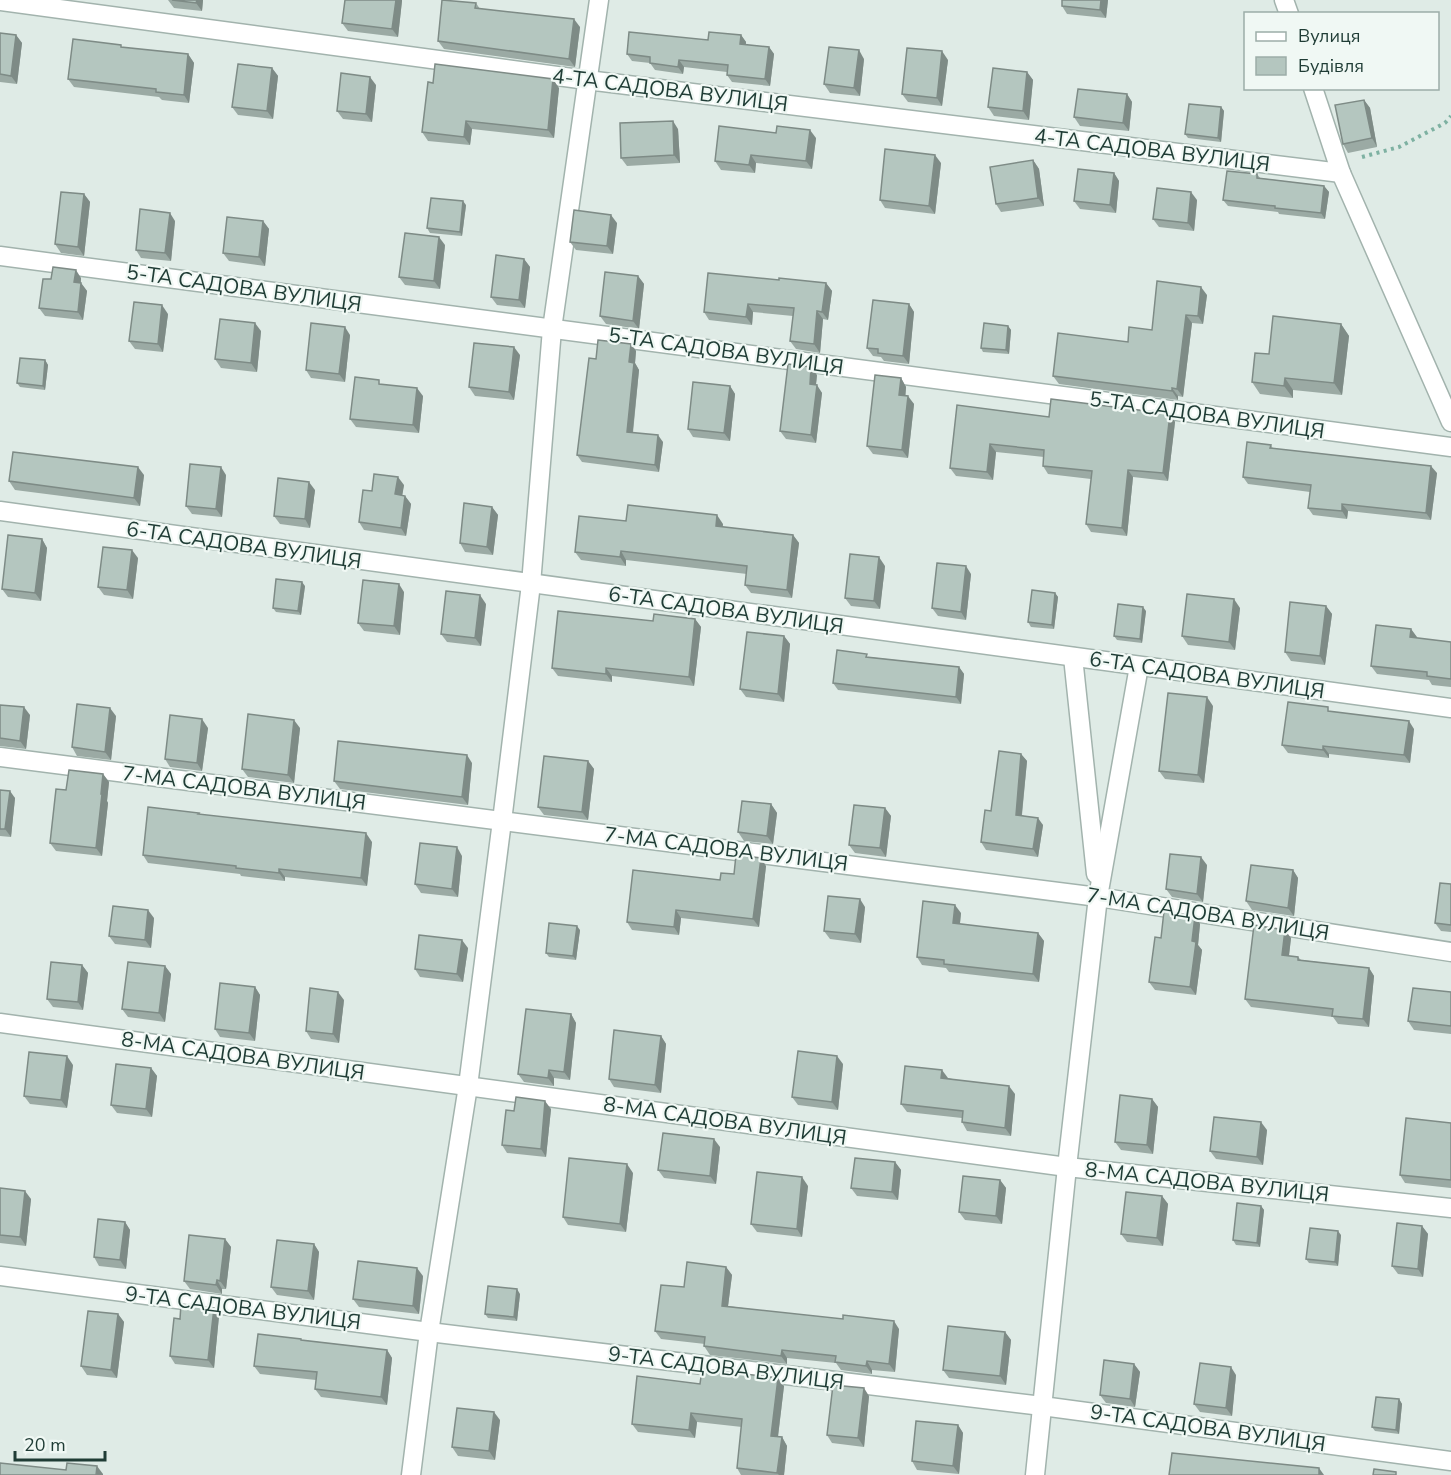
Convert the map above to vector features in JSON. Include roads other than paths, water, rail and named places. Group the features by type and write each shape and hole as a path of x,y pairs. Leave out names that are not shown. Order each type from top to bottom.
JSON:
{"street":[{"path":"411,1475 429,1332 468,1086 502,821 531,584 552,328 599,0"},
{"name":"4-ТА САДОВА ВУЛИЦЯ","path":"0,1 587,80 1339,168"},
{"path":"1314,90 1339,168 1451,422"},
{"name":"5-ТА САДОВА ВУЛИЦЯ","path":"0,256 1451,447"},
{"name":"6-ТА САДОВА ВУЛИЦЯ","path":"0,512 1451,708"},
{"path":"1073,657 1098,897"},
{"path":"1035,1475 1098,897 1139,666"},
{"name":"7-МА САДОВА ВУЛИЦЯ","path":"0,757 1098,897 1451,952"},
{"name":"8-МА САДОВА ВУЛИЦЯ","path":"0,1023 1067,1167 1451,1208"},
{"name":"9-ТА САДОВА ВУЛИЦЯ","path":"0,1276 429,1332 1042,1406 1451,1461"}]}
